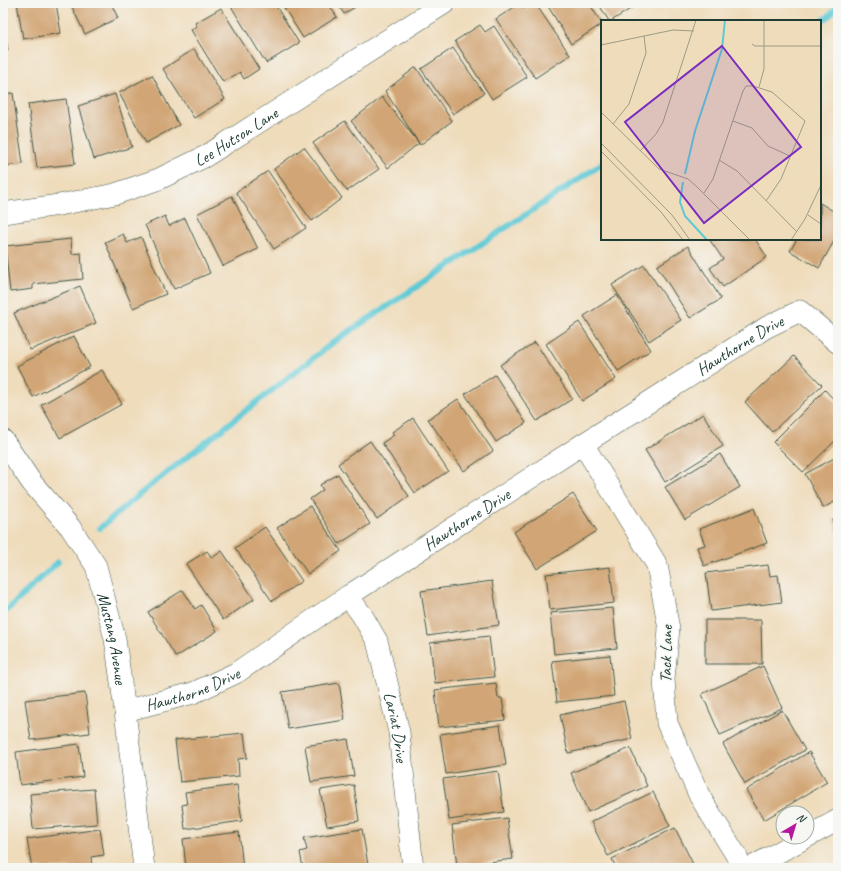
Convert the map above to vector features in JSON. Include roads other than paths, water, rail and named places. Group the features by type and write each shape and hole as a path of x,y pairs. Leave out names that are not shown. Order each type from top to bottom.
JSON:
{"street":[{"name":"Lee Hutson Lane","path":"3,212 59,205 115,194 159,179 206,156 445,3"},
{"name":"Hawthorne Drive","path":"125,710 193,693 236,673 348,596 767,327 800,311 838,343"},
{"name":"Mustang Avenue","path":"3,440 32,483 70,527 96,566 115,639 144,868"},
{"name":"Tack Lane","path":"583,444 657,565 669,629 664,679 667,723 700,797 736,855 742,868"},
{"name":"Lariat Drive","path":"348,596 362,615 377,641 399,732 413,868"},
{"path":"750,868 838,820"}],"waterway":[{"path":"821,21 828,17 838,6"},
{"path":"100,528 146,489 335,341 601,165"},
{"path":"3,614 58,562"}]}
